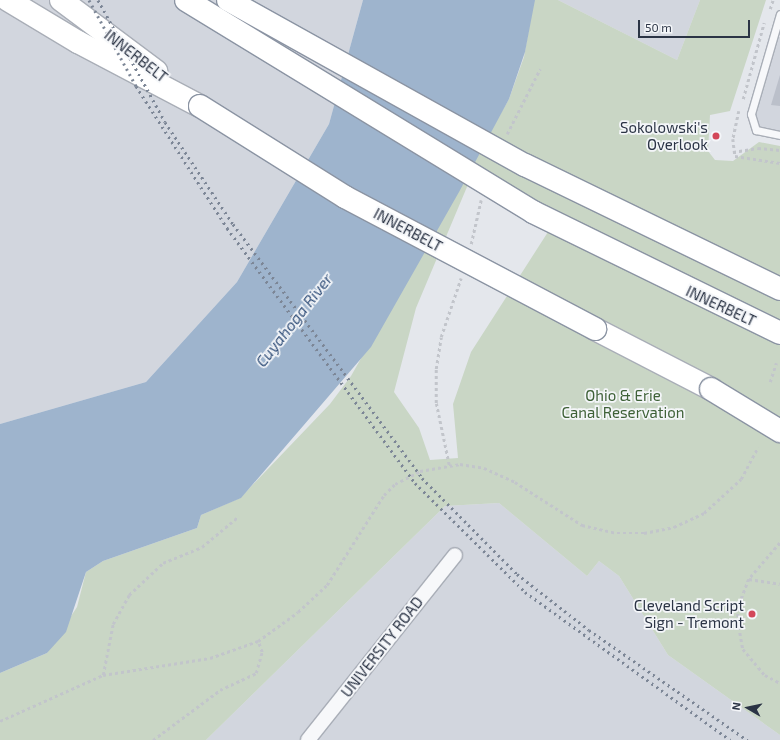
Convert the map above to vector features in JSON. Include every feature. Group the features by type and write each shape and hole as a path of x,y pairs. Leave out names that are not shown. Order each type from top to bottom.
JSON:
{"highway":[{"path":"8,0 78,42 200,106"},
{"name":"INNERBELT","path":"60,0 200,106 345,197 711,389 780,421"},
{"name":"INNERBELT","path":"186,0 533,212 780,333"},
{"path":"228,0 525,165 780,289"},
{"path":"711,389 780,431"}],"street":[{"name":"UNIVERSITY ROAD","path":"308,740 455,555"}],"lane":[{"path":"780,14 752,114 756,130 780,135"}],"path":[{"path":"733,152 758,148 780,150"},
{"path":"754,160 780,164"},
{"path":"770,382 776,363"},
{"path":"0,721 103,675 210,658 258,640 298,612 327,585 384,495 395,484 420,472 460,464 484,468 515,482 582,525 617,533 644,533 674,527 704,513 741,479 758,447"},
{"path":"103,675 113,624 129,595 163,563 202,547 239,516"},
{"path":"780,543 749,579 738,608 739,636 755,667 780,683"},
{"path":"749,579 780,584"},
{"path":"153,740 220,690 256,673 262,652 258,640"}],"shaded area":[{"path":"0,0 363,0 329,124 237,282 146,382 0,424"},
{"path":"558,0 700,0 677,60"},
{"path":"771,35 780,37 780,135 764,133 752,124"},
{"path":"499,503 587,576 599,561 619,576 668,655 780,735 780,740 206,740 445,506"}],"green space":[{"name":"Ohio & Erie Canal Reservation","path":"534,0 558,0 677,60 700,0 766,0 730,111 710,115 708,151 715,160 733,161 759,142 780,146 780,735 668,655 619,576 599,561 587,576 499,503 445,506 206,740 0,740 0,673 47,653 77,607 86,572 103,561 197,528 201,515 240,498 330,404 351,376 509,99 524,57","holes":["472,175 555,221 471,352 453,404 458,458 430,460 419,428 394,392 416,308"]}],"water":[{"name":"Cuyahoga River","path":"363,0 535,0 525,52 509,99 459,192 371,347 241,498 201,515 197,528 103,561 86,572 66,632 47,653 0,673 0,424 146,382 237,282 329,124"}],"building":[{"path":"780,75 780,106 771,105"}],"railway":[{"path":"89,0 136,86 227,228 415,483 525,592 730,740"},
{"path":"98,0 165,122 233,224 422,478 517,574 589,630 747,740"}],"place":[{"name":"Sokolowski's Overlook","path":"716,136"},
{"name":"Cleveland Script Sign - Tremont","path":"752,614"}]}
